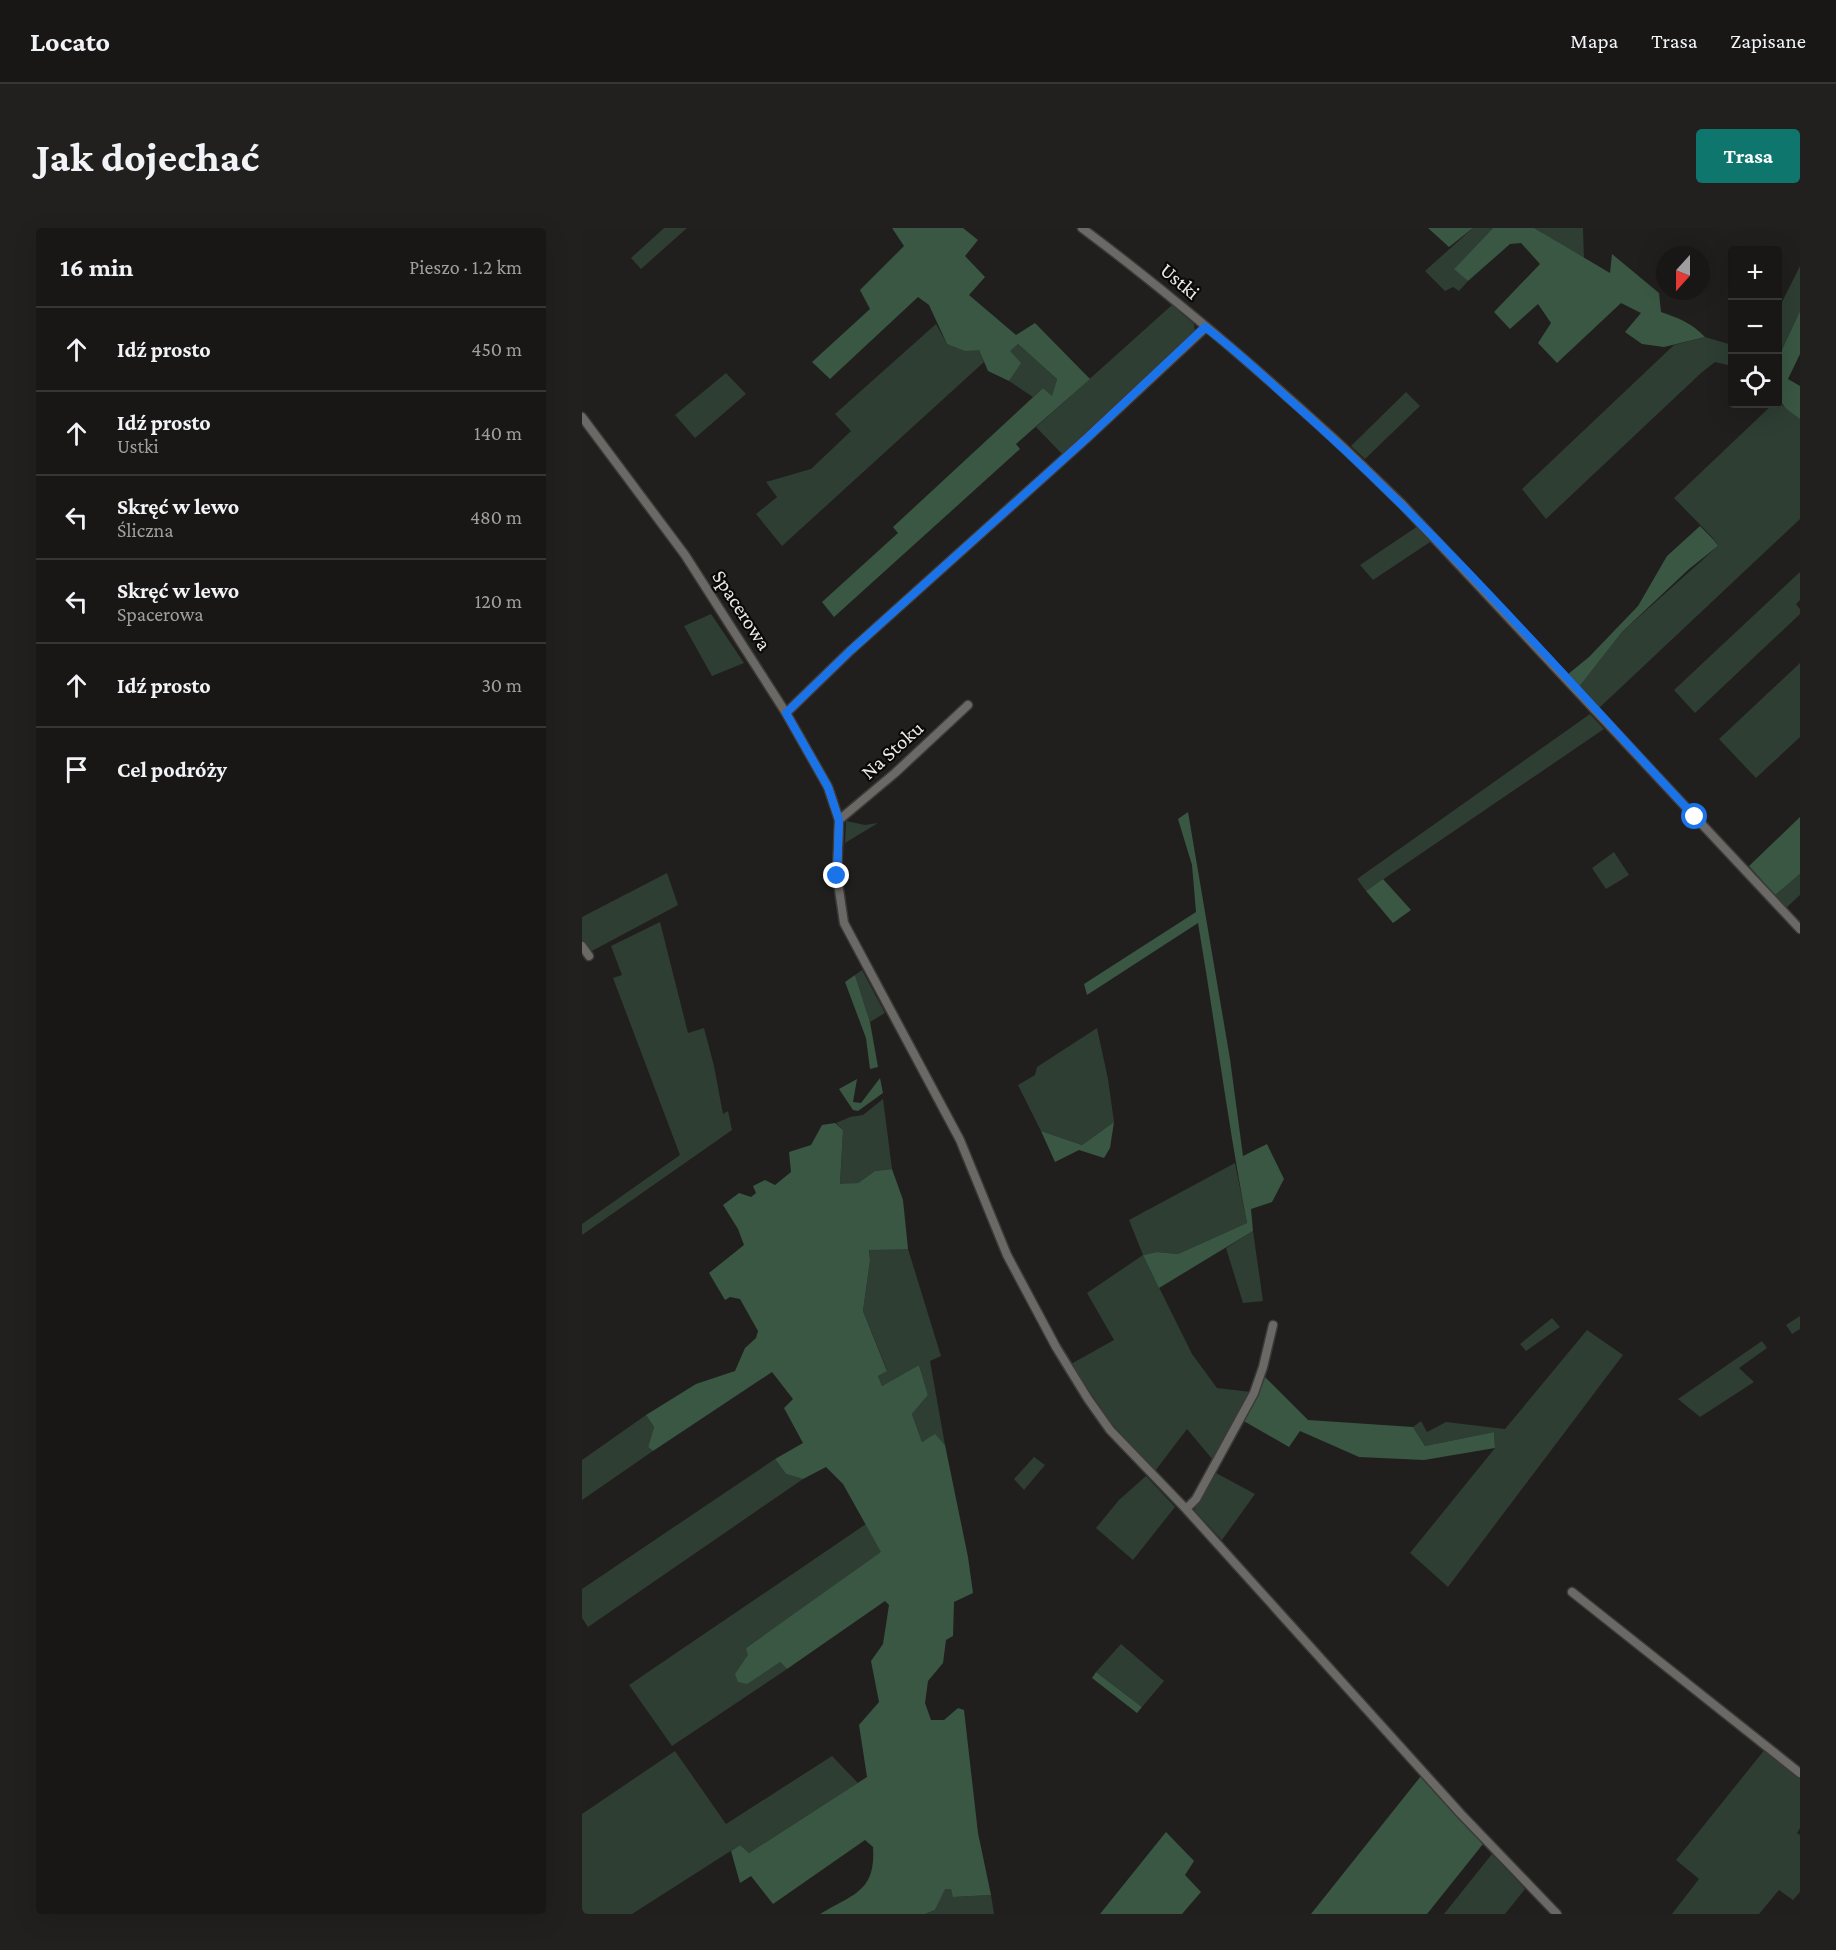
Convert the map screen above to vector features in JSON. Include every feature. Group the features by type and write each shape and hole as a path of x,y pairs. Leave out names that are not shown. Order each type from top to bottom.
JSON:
{"street":[{"name":"Ustki","path":"1082,228 1157,285 1228,345 1333,437 1402,504 1800,929"},
{"path":"786,713 850,651 1087,438 1205,327"},
{"name":"Spacerowa","path":"582,417 685,555 786,713 828,787 839,820 837,876 844,923 960,1140 1007,1255 1056,1347 1088,1399 1110,1430 1186,1509 1461,1814 1557,1914"},
{"name":"Na Stoku","path":"839,820 968,705"},
{"path":"582,946 589,956"},
{"path":"1186,1509 1196,1499 1254,1393 1273,1325"},
{"path":"1572,1592 1800,1773"}],"green space":[{"path":"664,228 687,228 641,269 631,258"},
{"path":"892,228 963,228 978,240 965,256 985,277 969,295 1016,335 1035,323 1090,379 1016,444 1020,449 834,617 822,602 898,533 893,527 1043,388 1052,396 1057,379 1018,344 1010,351 1021,363 1009,381 988,371 979,350 965,351 947,344 929,305 918,297 830,379 812,362 870,309 860,290 904,246"},
{"path":"1428,228 1473,228 1449,247"},
{"path":"1473,228 1493,228 1455,268 1468,281 1459,291 1453,287 1445,291 1425,271"},
{"path":"1493,228 1534,228 1610,273 1612,254 1656,291 1656,300 1660,300 1661,312 1690,325 1705,337 1664,347 1642,344 1625,332 1641,313 1621,303 1557,363 1538,343 1551,323 1538,304 1510,329 1494,312 1540,264 1521,243 1510,244 1468,281 1454,269"},
{"path":"1534,228 1583,228 1584,259"},
{"path":"1800,266 1800,311 1782,349 1782,302"},
{"path":"1172,305 1194,324 1195,334 1063,455 1036,427"},
{"path":"1800,311 1800,354 1788,379 1800,386 1800,419 1782,402 1782,349"},
{"path":"936,324 947,344 965,350 979,350 984,362 782,546 756,514 777,497 766,482 811,469 851,431 835,414"},
{"path":"1705,337 1728,344 1728,365 1715,362 1701,373 1546,519 1522,489 1674,345"},
{"path":"1018,344 1057,379 1052,397 1043,388 1033,397 1009,381 1020,363 1009,351"},
{"path":"726,373 746,394 695,438 675,415"},
{"path":"1406,392 1420,406 1365,459 1351,446"},
{"path":"1782,405 1800,419 1800,519 1598,709 1579,687 1622,632 1718,546 1674,498 1769,408 1782,408"},
{"path":"1418,526 1433,540 1373,580 1360,565"},
{"path":"1700,526 1718,546 1689,569 1622,632 1579,687 1567,675 1589,657 1638,606 1667,556"},
{"path":"1800,572 1800,600 1796,604 1800,609 1800,614 1695,713 1674,690"},
{"path":"711,614 744,663 712,676 684,626"},
{"path":"1800,663 1800,737 1756,778 1719,739"},
{"path":"1590,714 1604,729 1366,891 1357,879"},
{"path":"1188,812 1230,1059 1243,1156 1267,1144 1284,1179 1272,1202 1251,1209 1253,1231 1159,1288 1143,1255 1157,1252 1178,1254 1247,1223 1198,923 1087,995 1084,984 1196,912 1192,865 1178,819"},
{"path":"1800,817 1800,874 1775,895 1749,866"},
{"path":"846,821 865,825 878,823 845,843"},
{"path":"1614,852 1629,875 1606,889 1592,868"},
{"path":"667,873 678,905 590,952 582,940 582,917"},
{"path":"1800,874 1800,895 1786,908 1775,895"},
{"path":"1383,879 1411,910 1393,923 1366,891"},
{"path":"660,922 688,1033 704,1028 723,1114 728,1111 732,1130 582,1235 582,1224 680,1155 613,978 622,975 611,946"},
{"path":"862,970 885,1013 870,1022 855,975"},
{"path":"855,975 870,1022 878,1067 870,1069 866,1038 845,982"},
{"path":"1097,1028 1114,1122 1082,1145 1041,1131 1018,1085 1035,1075 1037,1067"},
{"path":"880,1078 883,1093 858,1111 853,1110 839,1089 857,1079 853,1102 861,1103"},
{"path":"883,1099 892,1169 875,1171 858,1183 840,1185 843,1130 836,1123 863,1115"},
{"path":"1114,1122 1110,1148 1104,1158 1079,1150 1055,1162 1041,1131 1082,1145"},
{"path":"835,1123 843,1130 840,1184 858,1183 875,1171 892,1169 903,1200 908,1249 869,1250 870,1260 863,1311 887,1371 878,1376 882,1386 919,1365 928,1395 912,1414 922,1442 935,1434 945,1445 973,1593 954,1602 953,1636 946,1640 943,1663 928,1681 925,1703 931,1720 944,1720 958,1708 964,1710 978,1833 991,1895 953,1897 951,1889 945,1889 935,1910 925,1914 820,1914 852,1896 866,1883 871,1874 873,1847 865,1840 773,1904 751,1876 740,1883 731,1851 740,1845 749,1853 867,1777 859,1725 879,1702 871,1661 883,1644 889,1605 885,1601 787,1669 780,1662 747,1684 738,1682 735,1674 748,1655 746,1648 881,1552 843,1484 826,1467 803,1479 786,1474 775,1459 803,1443 784,1408 793,1399 772,1372 653,1451 648,1447 654,1427 646,1415 696,1384 735,1371 745,1348 756,1338 758,1331 740,1299 730,1297 725,1300 709,1273 744,1245 738,1229 723,1205 739,1193 751,1197 756,1193 753,1186 765,1180 775,1185 791,1172 789,1152 811,1145 822,1125"},
{"path":"1235,1163 1247,1223 1178,1254 1157,1252 1143,1255 1129,1220"},
{"path":"1253,1231 1263,1301 1243,1303 1226,1248"},
{"path":"869,1249 908,1249 941,1356 930,1361 945,1445 935,1435 922,1442 912,1414 928,1395 919,1365 882,1386 878,1376 887,1370 863,1311 870,1260"},
{"path":"1143,1255 1192,1354 1217,1388 1251,1392 1213,1460 1187,1429 1155,1471 1111,1423 1071,1364 1114,1340 1087,1293"},
{"path":"1800,1316 1800,1329 1792,1334 1786,1325"},
{"path":"1552,1318 1560,1327 1526,1351 1520,1344"},
{"path":"1587,1330 1623,1355 1448,1587 1410,1553 1495,1448 1494,1432 1425,1446 1413,1427 1421,1421 1427,1432 1446,1422 1505,1429"},
{"path":"1762,1341 1767,1348 1739,1368 1754,1382 1700,1417 1678,1399"},
{"path":"1265,1377 1308,1420 1413,1427 1425,1446 1494,1432 1495,1448 1424,1460 1359,1457 1300,1431 1289,1447 1242,1420"},
{"path":"646,1415 654,1427 648,1447 653,1451 582,1500 582,1460"},
{"path":"1034,1457 1045,1465 1024,1490 1014,1479"},
{"path":"775,1459 786,1474 803,1479 588,1627 582,1618 582,1589"},
{"path":"1216,1473 1255,1494 1222,1540 1194,1510"},
{"path":"1146,1476 1175,1507 1133,1560 1096,1528 1119,1500"},
{"path":"866,1524 882,1552 746,1648 780,1662 787,1669 672,1746 629,1685"},
{"path":"1121,1644 1164,1681 1142,1707 1096,1672"},
{"path":"1096,1672 1142,1707 1137,1713 1092,1678"},
{"path":"1766,1748 1800,1774 1800,1828 1797,1833 1800,1835 1800,1892 1793,1900 1779,1890 1759,1914 1672,1914 1699,1879 1676,1860"},
{"path":"675,1751 726,1824 832,1756 858,1783 749,1853 740,1845 632,1914 582,1914 582,1814"},
{"path":"1421,1776 1483,1844 1427,1914 1311,1914"},
{"path":"1166,1832 1194,1861 1185,1875 1201,1892 1182,1914 1100,1914"},
{"path":"1492,1854 1525,1889 1505,1914 1444,1914"},
{"path":"944,1889 951,1889 954,1897 991,1895 994,1914 925,1914 935,1910"}],"route":[{"path":"837,876 839,820 828,787 786,713 850,651 1087,438 1205,327 1333,437 1402,504 1695,817"}]}
